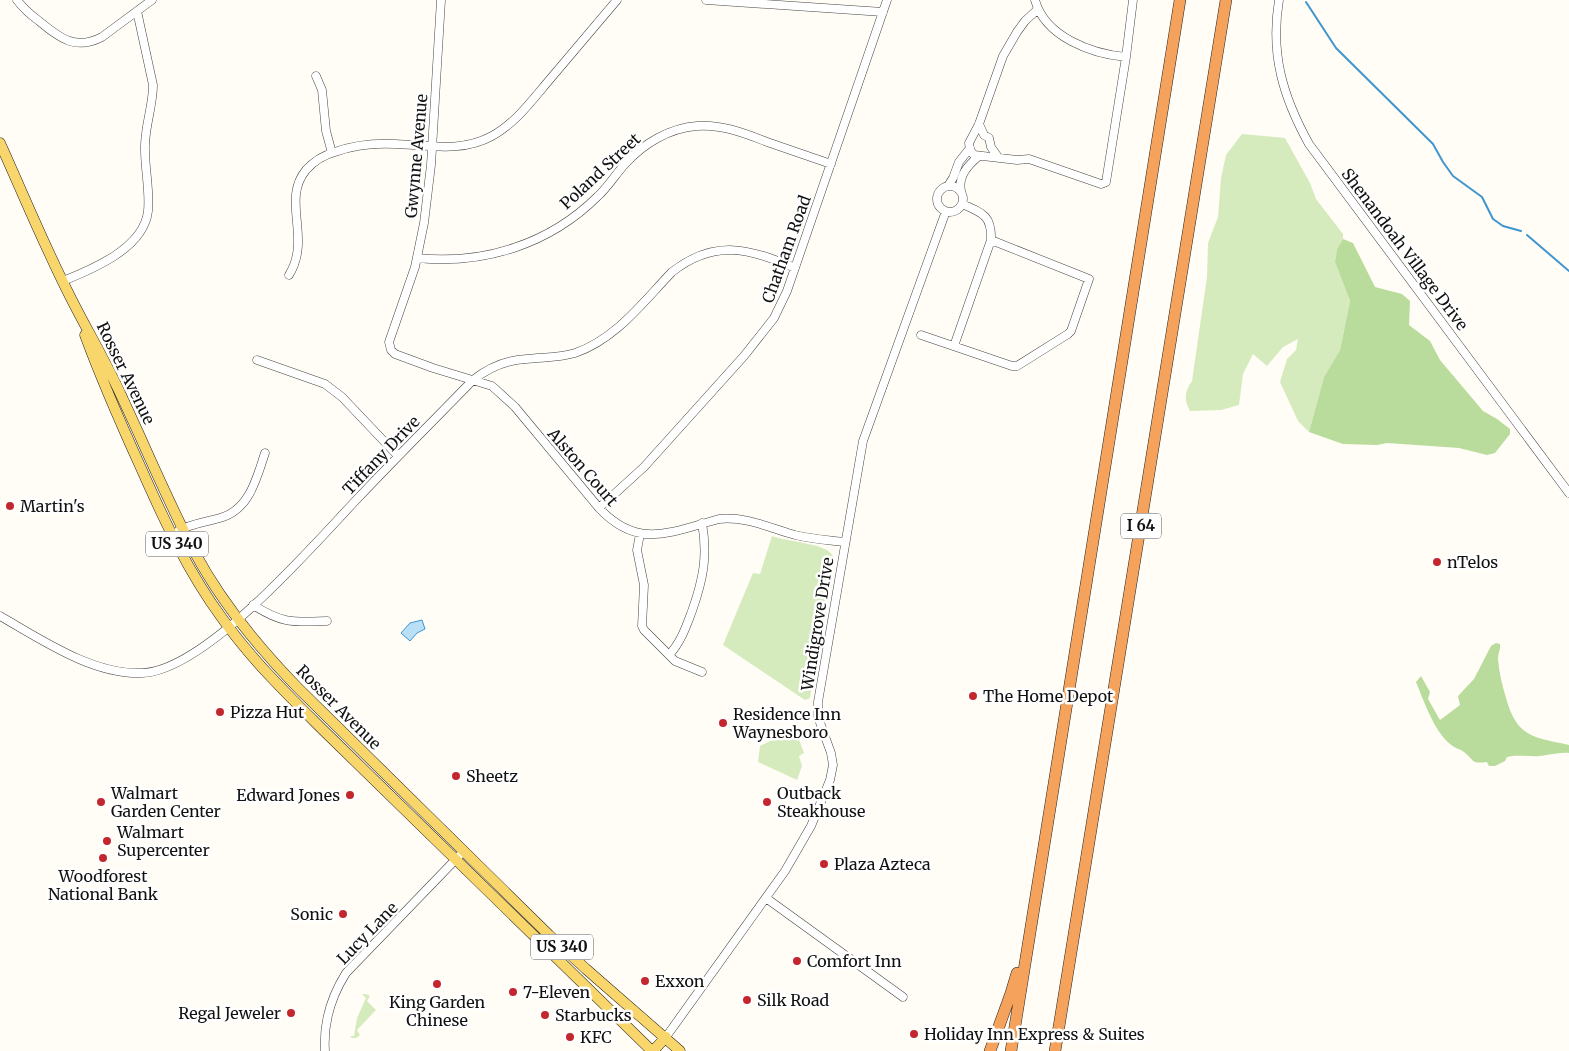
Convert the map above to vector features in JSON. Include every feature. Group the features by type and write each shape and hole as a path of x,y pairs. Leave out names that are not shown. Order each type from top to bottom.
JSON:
{"highway":[{"name":"I 64","path":"1011,1051 1180,0"},
{"name":"I 64","path":"1055,1051 1226,0"},
{"path":"990,1051 1012,993 1033,910"},
{"path":"1062,1051 1073,945"}],"main road":[{"name":"Rosser Avenue","path":"0,143 63,281 120,393 182,528 200,562 238,620 298,688 464,851 586,969 680,1051"},
{"name":"Rosser Avenue","path":"76,308 103,385 172,534 201,587 229,628 278,685 653,1051"},
{"path":"653,1051 666,1037"}],"street":[{"path":"17,0 23,8 56,35 80,44 102,37 152,0"},
{"name":"Gwynne Avenue","path":"400,311 417,258 429,193 442,0"},
{"path":"289,275 299,250 296,205 297,186 301,177 312,164 345,148 371,144 432,147 475,144 505,128 515,120 617,0"},
{"path":"706,0 883,12"},
{"name":"Chatham Road","path":"599,508 644,467 744,356 780,307 888,0"},
{"path":"1035,0 1037,10 1052,29 1072,42 1111,56 1126,57"},
{"path":"970,148 972,152 981,156 1016,160 1030,159 1101,184 1106,182 1133,0"},
{"name":"Shenandoah Village Drive","path":"1279,0 1276,35 1280,74 1291,106 1309,144 1569,492"},
{"path":"992,147 989,152 969,165 962,176 960,185 964,199 962,204 956,210 946,211 940,206 938,198 941,190 948,186 962,158 970,148 970,143 979,124 1002,56 1016,32 1037,10"},
{"path":"63,281 86,272 116,255 139,235 146,222 148,207 144,149 153,85 137,11"},
{"path":"316,76 322,90 326,131 332,153"},
{"path":"979,124 984,135 989,138 998,157"},
{"name":"Poland Street","path":"417,258 449,260 472,258 509,250 538,238 573,218 588,206 600,195 636,152 663,135 688,127 709,126 734,130 831,164"},
{"path":"972,138 984,135"},
{"path":"948,186 955,187 961,191"},
{"path":"954,346 991,240 990,223 987,218 976,210 962,204"},
{"name":"Windigrove Drive","path":"666,1037 766,898 803,841 819,807 832,772 831,753 820,724 818,710 862,441 946,211"},
{"path":"921,335 1012,366 1017,366 1068,334 1089,279 991,240"},
{"name":"Tiffany Drive","path":"0,616 65,652 115,672 140,674 157,671 180,662 238,620 473,380 489,369 503,363 563,356 598,343 612,334 672,272 703,254 724,249 744,250 795,268"},
{"name":"Alston Court","path":"400,311 389,342 391,350 395,354 492,386 505,396 608,518 620,526 640,534 664,534 719,519 736,519 761,524 796,535 845,542"},
{"path":"257,360 326,384 342,397 398,456"},
{"path":"172,534 182,528 224,517 244,504 255,483 265,453"},
{"path":"669,655 682,638 702,581 705,557 702,523"},
{"path":"640,534 637,550 644,585 642,626 679,664 702,672"},
{"path":"253,605 270,616 288,621 326,622"},
{"name":"Lucy Lane","path":"325,1051 329,1009 346,973 464,851"},
{"path":"766,898 902,997"}],"green space":[{"path":"1242,134 1285,138 1310,183 1316,199 1343,234 1343,239 1337,249 1335,262 1350,301 1340,350 1324,377 1309,432 1298,421 1280,382 1287,359 1296,350 1298,339 1283,347 1267,366 1253,354 1243,374 1239,405 1221,410 1190,411 1187,403 1186,392 1192,381 1207,277 1208,243 1218,217 1221,178 1226,155"},
{"path":"1343,239 1353,243 1375,287 1402,294 1410,301 1409,325 1430,341 1440,360 1483,411 1510,429 1510,434 1495,453 1487,455 1459,448 1387,443 1377,445 1343,444 1309,432 1324,377 1340,350 1350,301 1335,262 1337,249"},
{"path":"772,536 823,548 833,556 810,698 805,700 723,645 753,573 760,574"},
{"path":"1496,643 1500,644 1499,669 1510,711 1515,721 1521,728 1536,737 1569,745 1569,753 1511,756 1495,766 1489,766 1487,762 1478,763 1474,761 1452,745 1439,731 1416,682 1421,676 1430,692 1428,699 1440,720 1460,705 1458,696 1474,679 1491,646"},
{"path":"791,733 797,734 804,753 799,756 802,766 797,780 758,762 760,746 772,740 772,738"},
{"path":"362,994 370,996 367,1001 376,1010 357,1030 360,1035 352,1038 350,1036 354,1036 357,1018 366,998"}],"water":[{"path":"422,620 425,629 417,633 410,641 401,633 410,623"}],"waterway":[{"path":"1306,2 1336,48 1433,144 1453,176 1482,197 1493,219 1503,226 1521,231"},
{"path":"1527,235 1569,271"}],"place":[{"name":"Martin's","path":"10,506"},
{"name":"nTelos","path":"1437,562"},
{"name":"The Home Depot","path":"973,696"},
{"name":"Pizza Hut","path":"220,712"},
{"name":"Residence Inn Waynesboro","path":"723,723"},
{"name":"Sheetz","path":"456,776"},
{"name":"Edward Jones","path":"350,795"},
{"name":"Walmart Garden Center","path":"101,802"},
{"name":"Outback Steakhouse","path":"767,802"},
{"name":"Walmart Supercenter","path":"107,841"},
{"name":"Woodforest National Bank","path":"103,858"},
{"name":"Plaza Azteca","path":"824,864"},
{"name":"Sonic","path":"343,914"},
{"name":"Comfort Inn","path":"797,961"},
{"name":"Exxon","path":"645,981"},
{"name":"King Garden Chinese","path":"437,984"},
{"name":"7-Eleven","path":"513,992"},
{"name":"Silk Road","path":"747,1000"},
{"name":"Regal Jeweler","path":"291,1013"},
{"name":"Starbucks","path":"545,1015"},
{"name":"Holiday Inn Express & Suites","path":"914,1034"},
{"name":"KFC","path":"570,1037"}]}
